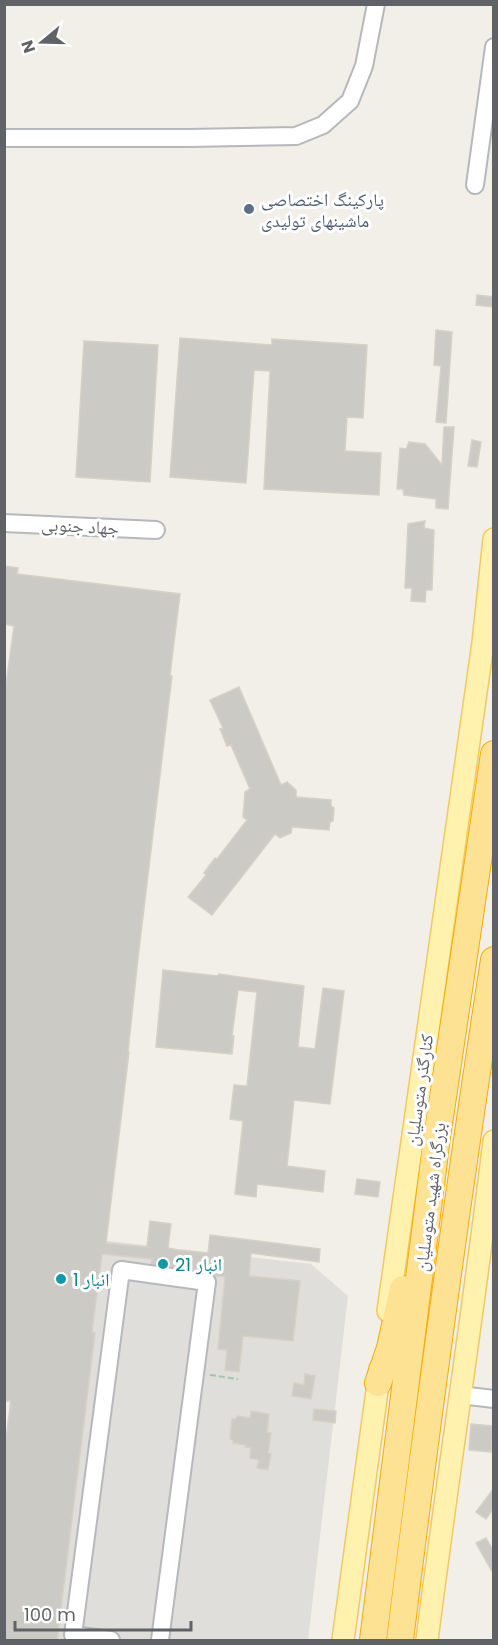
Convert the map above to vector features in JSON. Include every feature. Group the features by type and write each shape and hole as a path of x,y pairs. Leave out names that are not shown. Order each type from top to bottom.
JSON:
{"highway":[{"name":"بزرگراه شهید متوسلیان","path":"374,1641 437,1137 494,754"},
{"name":"بزرگراه شهید متوسلیان","path":"400,1641 463,1155 494,960"},
{"path":"378,1383 390,1348 437,1137"}],"main road":[{"name":"کنارگذر متوسلیان","path":"343,1641 485,628 494,539"},
{"path":"485,628 494,577"},
{"path":"427,1641 460,1395 486,1261 494,1142"}],"street":[{"path":"4,138 296,136 322,125 350,101 363,66 376,4"},
{"path":"475,185 494,47"},
{"name":"جهاد جنوبی","path":"4,523 156,530"},
{"path":"111,1641 73,1635 121,1270 207,1282 160,1641"},
{"path":"460,1395 494,1399"}],"path":[{"path":"195,1373 238,1379"}],"shaded area":[{"path":"30,1232 311,1264 348,1296 308,1640 5,1640 5,1443"}],"building":[{"path":"477,295 494,297 494,307 476,305"},
{"path":"436,330 452,332 446,423 436,422 441,366 434,365"},
{"path":"180,338 272,345 272,339 367,345 363,418 347,417 345,451 381,453 379,495 264,489 270,371 254,370 246,483 170,477"},
{"path":"84,341 158,345 150,482 76,477"},
{"path":"444,427 454,427 448,509 436,508 436,499 404,495 403,489 397,489 400,448 406,449 409,442 425,444 442,465"},
{"path":"472,440 481,442 477,467 468,466"},
{"path":"425,521 424,528 434,530 432,590 426,590 425,602 411,601 412,588 405,588 408,524"},
{"path":"4,566 18,568 17,574 180,594 106,1243 147,1247 150,1221 171,1224 168,1248 177,1250 208,1253 210,1235 320,1249 319,1262 251,1253 249,1276 300,1281 293,1341 243,1336 239,1372 225,1370 227,1350 218,1349 225,1277 215,1276 208,1272 151,1264 152,1259 102,1254 92,1332 95,1333 57,1641 4,1641 4,1454 11,1401 4,1401 4,699 14,626 4,624"},
{"path":"239,687 281,785 287,782 296,790 296,797 331,800 331,806 334,808 333,821 330,822 329,830 292,827 291,833 280,838 275,834 212,915 188,897 206,875 204,873 215,858 217,859 247,820 243,817 245,792 250,789 231,745 227,746 220,729 223,728 210,700"},
{"path":"163,970 218,976 219,974 304,986 298,1047 315,1049 323,988 344,991 330,1104 294,1100 287,1166 325,1171 323,1192 257,1184 256,1197 235,1194 243,1121 230,1119 234,1085 247,1086 257,992 238,990 232,1054 156,1047"},
{"path":"357,1179 380,1182 378,1197 355,1194"},
{"path":"305,1374 315,1376 311,1399 292,1396 294,1383 304,1385"},
{"path":"314,1409 336,1411 335,1423 313,1420"},
{"path":"251,1411 269,1414 267,1432 271,1433 268,1453 271,1454 268,1470 257,1468 259,1460 250,1458 251,1448 233,1443 230,1439 232,1419 236,1419 237,1416 250,1418"},
{"path":"471,1424 493,1426 491,1452 469,1450"},
{"path":"494,1488 494,1508 486,1519 476,1512"},
{"path":"486,1538 494,1552 494,1575 476,1543"}],"place":[{"name":"پارکینگ اختصاصی ماشینهای تولیدی","path":"249,209"},
{"name":"انبار 21","path":"163,1264"},
{"name":"انبار 1","path":"61,1279"}]}
